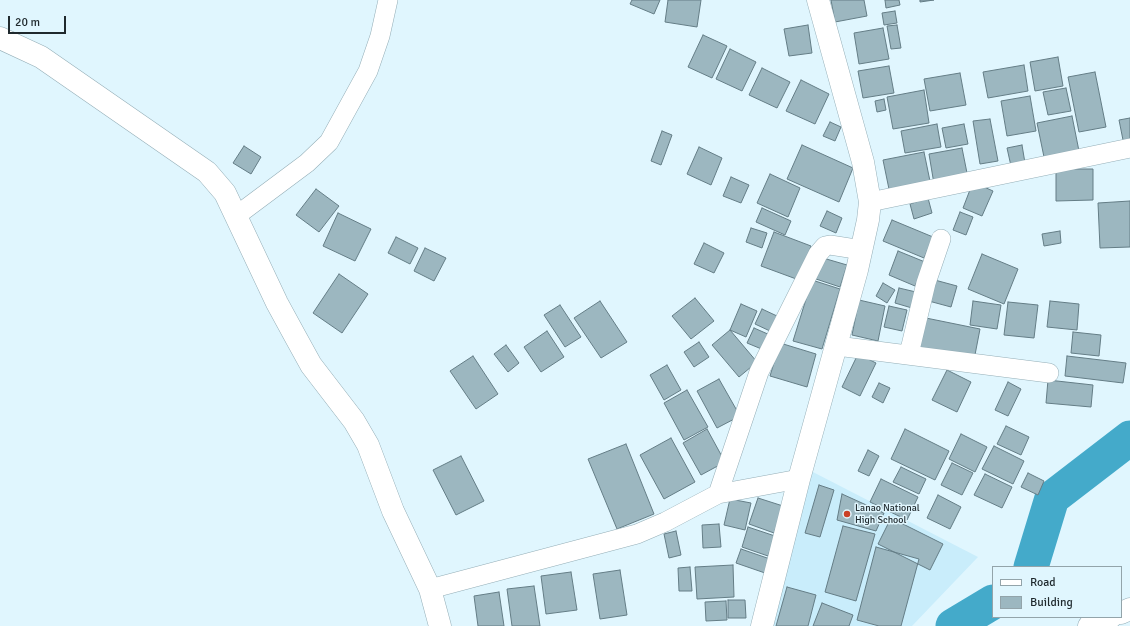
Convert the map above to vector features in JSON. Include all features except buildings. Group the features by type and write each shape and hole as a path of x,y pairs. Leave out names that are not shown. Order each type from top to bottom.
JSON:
{"main road":[{"path":"762,626 799,479 837,346 862,250 870,202 863,162 818,0"},
{"path":"0,38 41,57 207,172 225,193 277,303 311,365 354,421 368,445 393,511 430,589 440,626"},
{"path":"1089,626 1109,618"}],"street":[{"path":"236,216 307,163 329,142 338,130 368,71 380,36 388,0"},
{"path":"870,202 1130,148"},
{"path":"909,354 926,283 941,239"},
{"path":"718,494 759,372 818,254 825,246 830,245 862,250"},
{"path":"837,346 1049,373"},
{"path":"430,589 637,534 665,522 718,494 799,479"}],"shaded area":[{"name":"Lanao National High School","path":"811,471 978,557 912,626 772,626"}],"waterway":[{"path":"1031,566 1052,498 1130,438"},
{"path":"953,626 992,603"}],"place":[{"name":"Lanao National High School","path":"847,514"}]}
